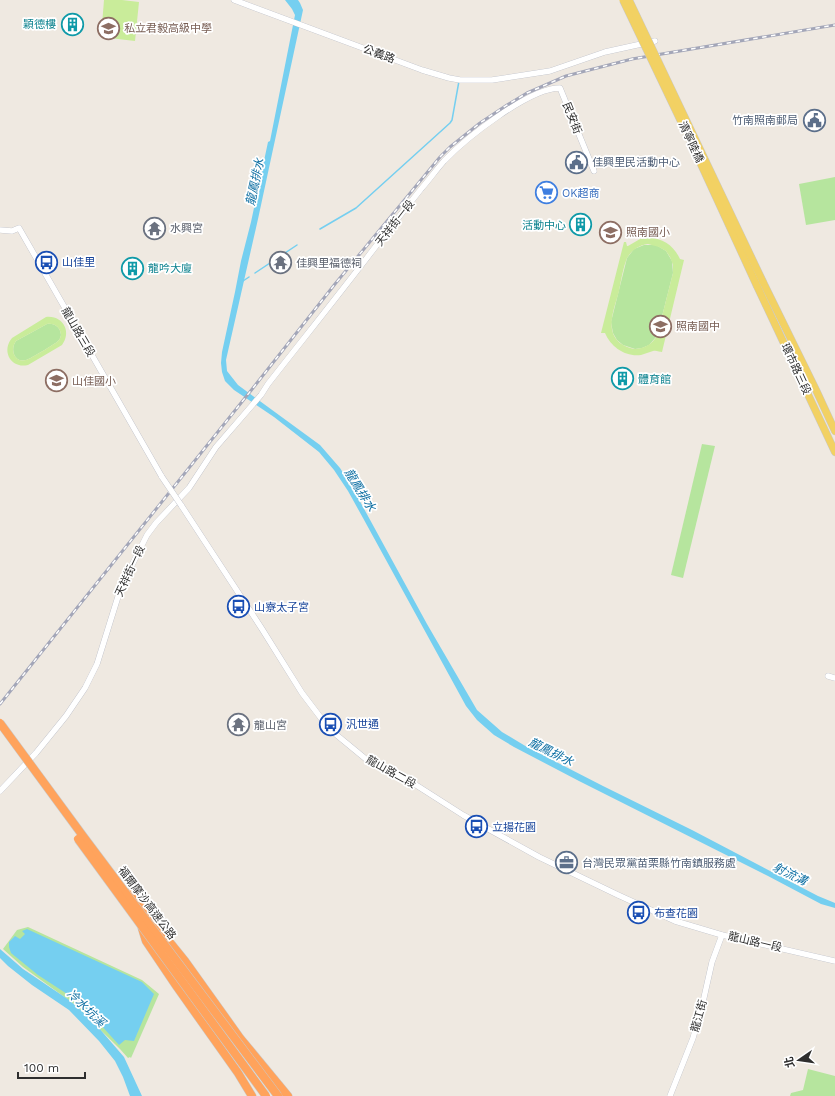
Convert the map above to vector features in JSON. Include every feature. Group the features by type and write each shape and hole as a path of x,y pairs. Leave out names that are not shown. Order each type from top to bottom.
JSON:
{"highway":[{"name":"福爾摩沙高速公路","path":"0,723 278,1096"},
{"name":"福爾摩沙高速公路","path":"0,731 266,1096"},
{"path":"83,836 185,961 240,1038 288,1096"},
{"path":"141,926 146,941 238,1072 252,1096"}],"main road":[{"name":"清寧陸橋","path":"623,0 760,284"},
{"name":"清寧陸橋","path":"629,0 760,284"},
{"name":"環市路三段","path":"760,284 813,383 835,431"},
{"name":"環市路三段","path":"760,284 835,452"}],"street":[{"name":"公義路","path":"234,0 422,70 463,80 492,80 540,73 557,69 605,52 655,41"},
{"name":"民安街","path":"560,88 594,171"},
{"name":"天祥街一段","path":"0,791 14,778 36,753 66,716 85,688 96,664 121,587 147,536 156,523 189,488 216,447 261,395 404,210 444,161 462,144 518,103 546,90 560,88"},
{"name":"龍山路三段","path":"0,230 12,231 19,228 162,477 181,505"},
{"name":"龍山路二段","path":"181,505 302,693 324,722 339,737 367,760 416,785 462,815 539,857 675,921"},
{"path":"828,676 835,678"},
{"name":"龍山路一段","path":"675,921 722,935 835,961"},
{"name":"龍江街","path":"670,1096 693,1038 712,962 722,935"}],"green space":[{"path":"104,0 139,2 135,41 101,37"},
{"path":"835,177 835,220 806,225 799,184"},
{"path":"640,239 659,239 668,244 675,250 680,259 684,260 662,352 654,351 641,355 635,355 624,353 619,350 611,343 605,333 601,333 624,242 626,242 628,246","holes":["648,244 666,251 670,257 673,265 673,273 657,336 647,346 632,349 620,343 615,338 612,325 613,311 623,270 627,258 636,248"]},
{"path":"644,245 656,245 666,251 672,261 673,273 657,336 649,345 635,349 623,345 617,340 613,333 611,322 627,258 634,249"},
{"path":"46,317 57,319 64,325 66,330 65,340 62,345 28,365 22,366 13,362 8,353 7,348 12,338","holes":["47,324 57,326 60,330 61,335 58,341 26,360 19,359 14,355 13,348 16,341"]},
{"path":"47,324 55,325 58,328 61,335 59,340 26,360 19,359 14,355 13,348 16,341"},
{"path":"702,444 715,446 683,578 671,575"},
{"path":"28,927 142,980 159,994 131,1058 128,1058 74,1004 23,967 3,949 17,930"},
{"path":"808,1069 835,1076 835,1096 790,1096 791,1093 803,1090"}],"water":[{"path":"285,0 298,0 303,10 226,360 227,371 238,385 320,445 340,468 477,710 502,732 527,747 692,830 818,896 835,903 835,908 821,904 579,781 494,735 477,720 466,706 348,491 334,470 319,452 274,417 234,390 225,381 221,363 222,352 268,142 270,141 295,15"},
{"name":"冷水坑溪","path":"27,929 142,982 154,994 134,1041 125,1040 119,1045 81,1003 38,975 11,953 9,942 15,936 20,939 25,934 22,931"},
{"path":"0,949 23,969 69,1000 92,1020 124,1057 142,1096 130,1096 115,1061 99,1041 69,1010 32,985 8,966 0,958"}],"waterway":[{"path":"320,229 356,208 450,123 452,120 459,81"},
{"path":"255,273 297,245"},
{"name":"龍鳳排水","path":"243,281 249,277"},
{"name":"龍鳳排水","path":"735,867 736,860"}],"railway":[{"path":"0,704 335,284 440,157 450,147 480,123 507,105 527,93 566,76 632,59 835,25"}],"place":[{"name":"穎德樓","path":"72,24"},
{"name":"私立君毅高級中學","path":"109,28"},
{"name":"竹南照南郵局","path":"814,120"},
{"name":"佳興里民活動中心","path":"577,162"},
{"name":"OK超商","path":"547,193"},
{"name":"活動中心","path":"581,225"},
{"name":"水興宮","path":"154,228"},
{"name":"照南國小","path":"610,232"},
{"name":"山佳里","path":"46,262"},
{"name":"佳興里福德祠","path":"280,263"},
{"name":"龍吟大廈","path":"133,268"},
{"name":"照南國中","path":"660,326"},
{"name":"體育館","path":"622,379"},
{"name":"山佳國小","path":"56,381"},
{"name":"山寮太子宮","path":"239,607"},
{"name":"汎世通","path":"331,724"},
{"name":"龍山宮","path":"238,725"},
{"name":"立揚花園","path":"476,827"},
{"name":"台灣民眾黨苗栗縣竹南鎮服務處","path":"566,863"},
{"name":"布查花園","path":"638,913"}],"water label":[{"name":"射流溝","path":"790,874"}]}
